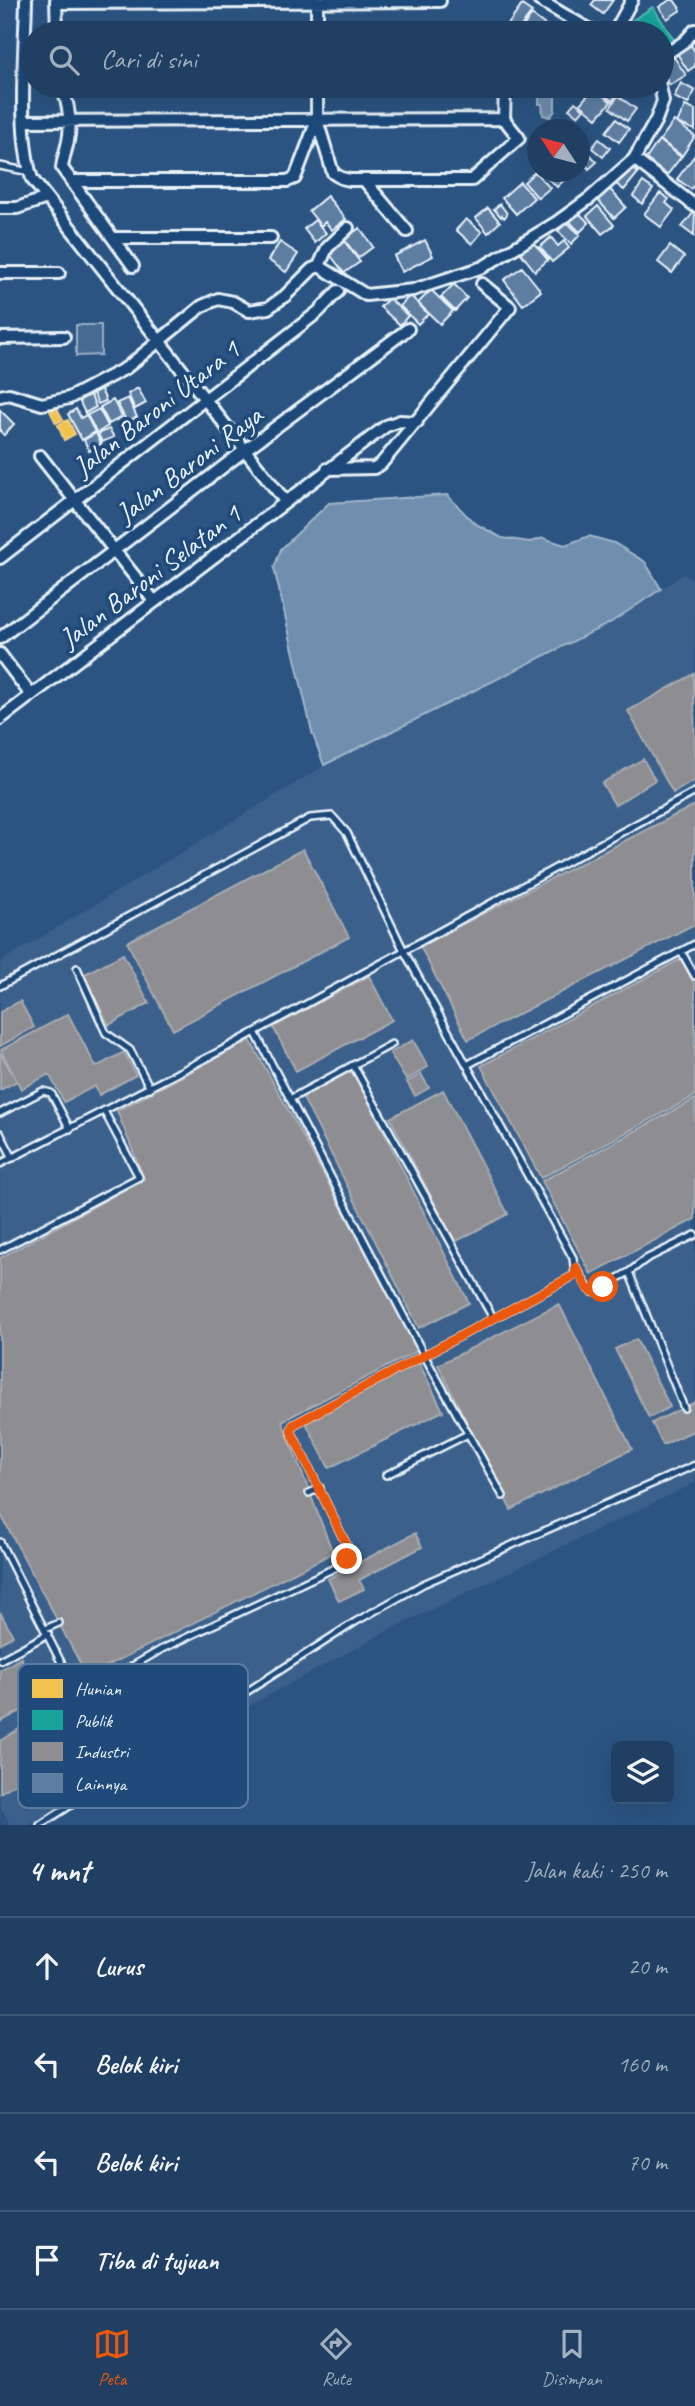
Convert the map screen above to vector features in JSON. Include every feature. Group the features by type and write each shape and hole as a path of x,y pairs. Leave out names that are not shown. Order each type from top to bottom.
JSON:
{"street":[{"path":"26,0 26,21"},
{"path":"539,0 575,21"},
{"path":"621,21 632,0"},
{"path":"57,21 56,1 440,1"},
{"path":"317,1 317,21"},
{"path":"674,49 695,30"},
{"path":"24,98 27,163 32,179 285,501"},
{"path":"66,98 70,121 62,168 133,266"},
{"path":"317,98 317,120 333,173 341,178 364,180 472,180 519,138 504,119 505,98"},
{"path":"319,266 366,295 413,290 483,267 557,222 590,198 634,159 656,120 662,98"},
{"path":"24,121 504,119"},
{"path":"71,181 287,181 295,178 317,120"},
{"path":"634,159 695,206"},
{"path":"364,180 407,231"},
{"path":"0,208 17,208 47,198"},
{"path":"0,396 9,394 42,404 69,398 126,368 202,306 218,299 233,302 249,311 268,308 285,296 312,269 319,266 327,248 348,228"},
{"path":"113,238 271,238"},
{"path":"0,273 59,272"},
{"path":"327,469 374,468 381,464 417,422 510,307 482,284"},
{"name":"Jalan Baroni Utara 1","path":"0,558 318,312 338,291"},
{"name":"Jalan Baroni Raya","path":"0,638 244,450 408,329"},
{"path":"0,338 64,337"},
{"name":"Jalan Baroni Selatan 1","path":"0,719 386,426 400,421 417,422"},
{"path":"40,456 154,601"},
{"path":"0,654 32,695"}],"lane":[{"path":"0,166 30,172"},
{"path":"0,1164 255,1032 695,792"},
{"path":"0,986 310,818 332,816 347,833 404,951 587,1288 593,1292 646,1259 695,1235"},
{"path":"467,1065 695,944"},
{"path":"681,951 695,976"},
{"path":"76,968 106,1032 130,1050 150,1088"},
{"path":"255,1032 424,1354 503,1496"},
{"path":"290,1099 392,1044"},
{"path":"353,1065 493,1318"},
{"path":"0,1113 48,1091 70,1129"},
{"path":"0,1251 141,1176 104,1111"},
{"path":"0,1133 13,1158"},
{"path":"136,1664 162,1649 343,1564 347,1559 349,1550 291,1431 293,1425 575,1275 576,1267"},
{"path":"629,1272 684,1408"},
{"path":"386,1475 468,1434"},
{"path":"248,1691 355,1622 423,1584 695,1465"},
{"path":"309,1493 320,1488"},
{"path":"0,1542 64,1664"},
{"path":"0,1660 58,1623"},
{"path":"40,1825 66,1808"}],"shaded area":[{"path":"539,98 555,98 555,111 550,117 543,115 542,104 539,104"},
{"path":"76,325 101,325 101,355 76,356"},
{"path":"447,495 474,523 502,538 530,542 543,538 565,545 589,536 614,543 645,562 661,589 610,623 324,765 312,732 274,568 281,549 329,503"},
{"path":"684,574 695,580 695,1483 391,1629 248,1706 248,1664 18,1664 18,1808 60,1808 29,1825 10,1825 0,1806 0,962 324,766 610,623"}],"building: Hunian":[{"path":"57,408 63,420 56,423 50,411"},
{"path":"68,420 75,434 64,440 58,425"}],"building: Publik":[{"path":"653,7 662,21 631,21"}],"building: Industri":[{"path":"694,674 695,780 673,793 628,711"},
{"path":"643,759 655,780 615,805 602,783"},
{"path":"695,805 695,924 468,1040 420,946"},
{"path":"303,849 349,937 173,1030 127,942"},
{"path":"123,954 149,1003 109,1025 83,975"},
{"path":"681,959 695,985 695,1096 541,1178 481,1066"},
{"path":"369,976 392,1020 296,1071 273,1027"},
{"path":"20,1001 34,1027 0,1046 0,1012"},
{"path":"68,1014 96,1067 124,1052 136,1075 99,1095 95,1086 64,1102 49,1074 21,1089 1,1050"},
{"path":"250,1040 419,1350 282,1421 333,1553 111,1664 81,1664 0,1513 0,1258 144,1179 117,1111"},
{"path":"413,1040 428,1067 406,1080 390,1053"},
{"path":"0,1053 17,1081 0,1090"},
{"path":"353,1070 469,1303 419,1328 302,1096"},
{"path":"421,1074 429,1088 415,1096 407,1082"},
{"path":"443,1090 508,1214 455,1242 390,1118"},
{"path":"695,1099 695,1219 591,1274 542,1181"},
{"path":"559,1304 632,1449 511,1510 438,1365"},
{"path":"636,1339 670,1407 649,1418 615,1349"},
{"path":"418,1361 443,1411 329,1468 304,1419"},
{"path":"695,1402 695,1430 663,1445 652,1423"},
{"path":"415,1533 422,1547 359,1580 364,1589 339,1601 328,1579"},
{"path":"0,1612 13,1636 0,1643"},
{"path":"21,1658 24,1664 18,1664 18,1712 0,1722 0,1670"},
{"path":"18,1730 18,1782 0,1793 0,1741"}],"building: Lainnya":[{"path":"595,0 613,0 603,14 591,5"},
{"path":"674,0 681,10 667,19 659,7"},
{"path":"522,5 532,12 525,21 511,21"},
{"path":"532,15 540,21 527,21"},
{"path":"690,43 695,52 695,66 688,71 676,52"},
{"path":"674,57 686,75 674,82"},
{"path":"681,83 695,91 688,104 674,97"},
{"path":"585,98 606,98 611,102 597,118 580,104"},
{"path":"617,98 621,98 636,109 627,121 610,108"},
{"path":"575,102 584,109 578,116 569,109"},
{"path":"685,106 695,110 695,130 677,123"},
{"path":"616,119 629,129 619,142 606,132"},
{"path":"674,121 695,136 682,156 660,140"},
{"path":"599,139 610,148 603,157 592,148"},
{"path":"659,140 681,157 667,175 646,159"},
{"path":"590,154 597,162 590,168"},
{"path":"695,155 695,184 691,189 677,179"},
{"path":"628,166 638,173 624,190 615,183"},
{"path":"527,179 527,182 544,182 550,188 538,198 524,182"},
{"path":"520,182 534,198 516,214 502,198"},
{"path":"643,182 653,189 642,204 633,196"},
{"path":"607,186 626,207 614,218 595,197"},
{"path":"660,193 669,199 666,203 674,210 661,227 644,214"},
{"path":"327,196 346,219 332,230 325,222 321,226 309,211"},
{"path":"500,204 507,215 504,218 494,209"},
{"path":"598,206 614,225 602,234 587,216"},
{"path":"488,208 500,222 488,233 476,218"},
{"path":"579,213 589,223 580,232 570,222"},
{"path":"695,213 694,236 682,227"},
{"path":"466,219 482,232 472,244 456,230"},
{"path":"315,220 326,233 315,243 304,229"},
{"path":"567,222 580,235 571,244 558,231"},
{"path":"360,228 373,247 358,258 344,239"},
{"path":"551,237 558,246 564,241 569,248 552,262 540,247"},
{"path":"425,240 433,256 402,272 394,256"},
{"path":"344,241 360,262 344,273 329,253"},
{"path":"280,242 298,254 286,272 268,260"},
{"path":"533,242 548,260 535,271 520,252"},
{"path":"670,246 684,257 672,273 658,262"},
{"path":"522,267 541,291 523,305 504,280"},
{"path":"454,284 467,298 455,311 441,297"},
{"path":"431,290 453,311 440,324 418,303"},
{"path":"410,295 428,314 418,324 400,306"},
{"path":"389,298 408,316 400,325 380,307"},
{"path":"99,385 106,401 98,404 91,389"},
{"path":"138,388 146,403 135,409 128,394"},
{"path":"89,392 96,407 85,413 78,398"},
{"path":"128,398 137,417 127,422 117,403"},
{"path":"113,400 122,417 109,424 100,407"},
{"path":"76,409 81,418 86,415 95,432 82,440 68,414"},
{"path":"99,409 108,426 97,433 87,415"},
{"path":"0,410 14,424 4,435 0,431"},
{"path":"109,429 114,437 102,442 98,434"},
{"path":"96,433 101,444 89,451 84,440"}],"route":[{"path":"347,1559 349,1550 291,1427 299,1420 575,1275 576,1267 587,1288 593,1292 603,1287"}]}
